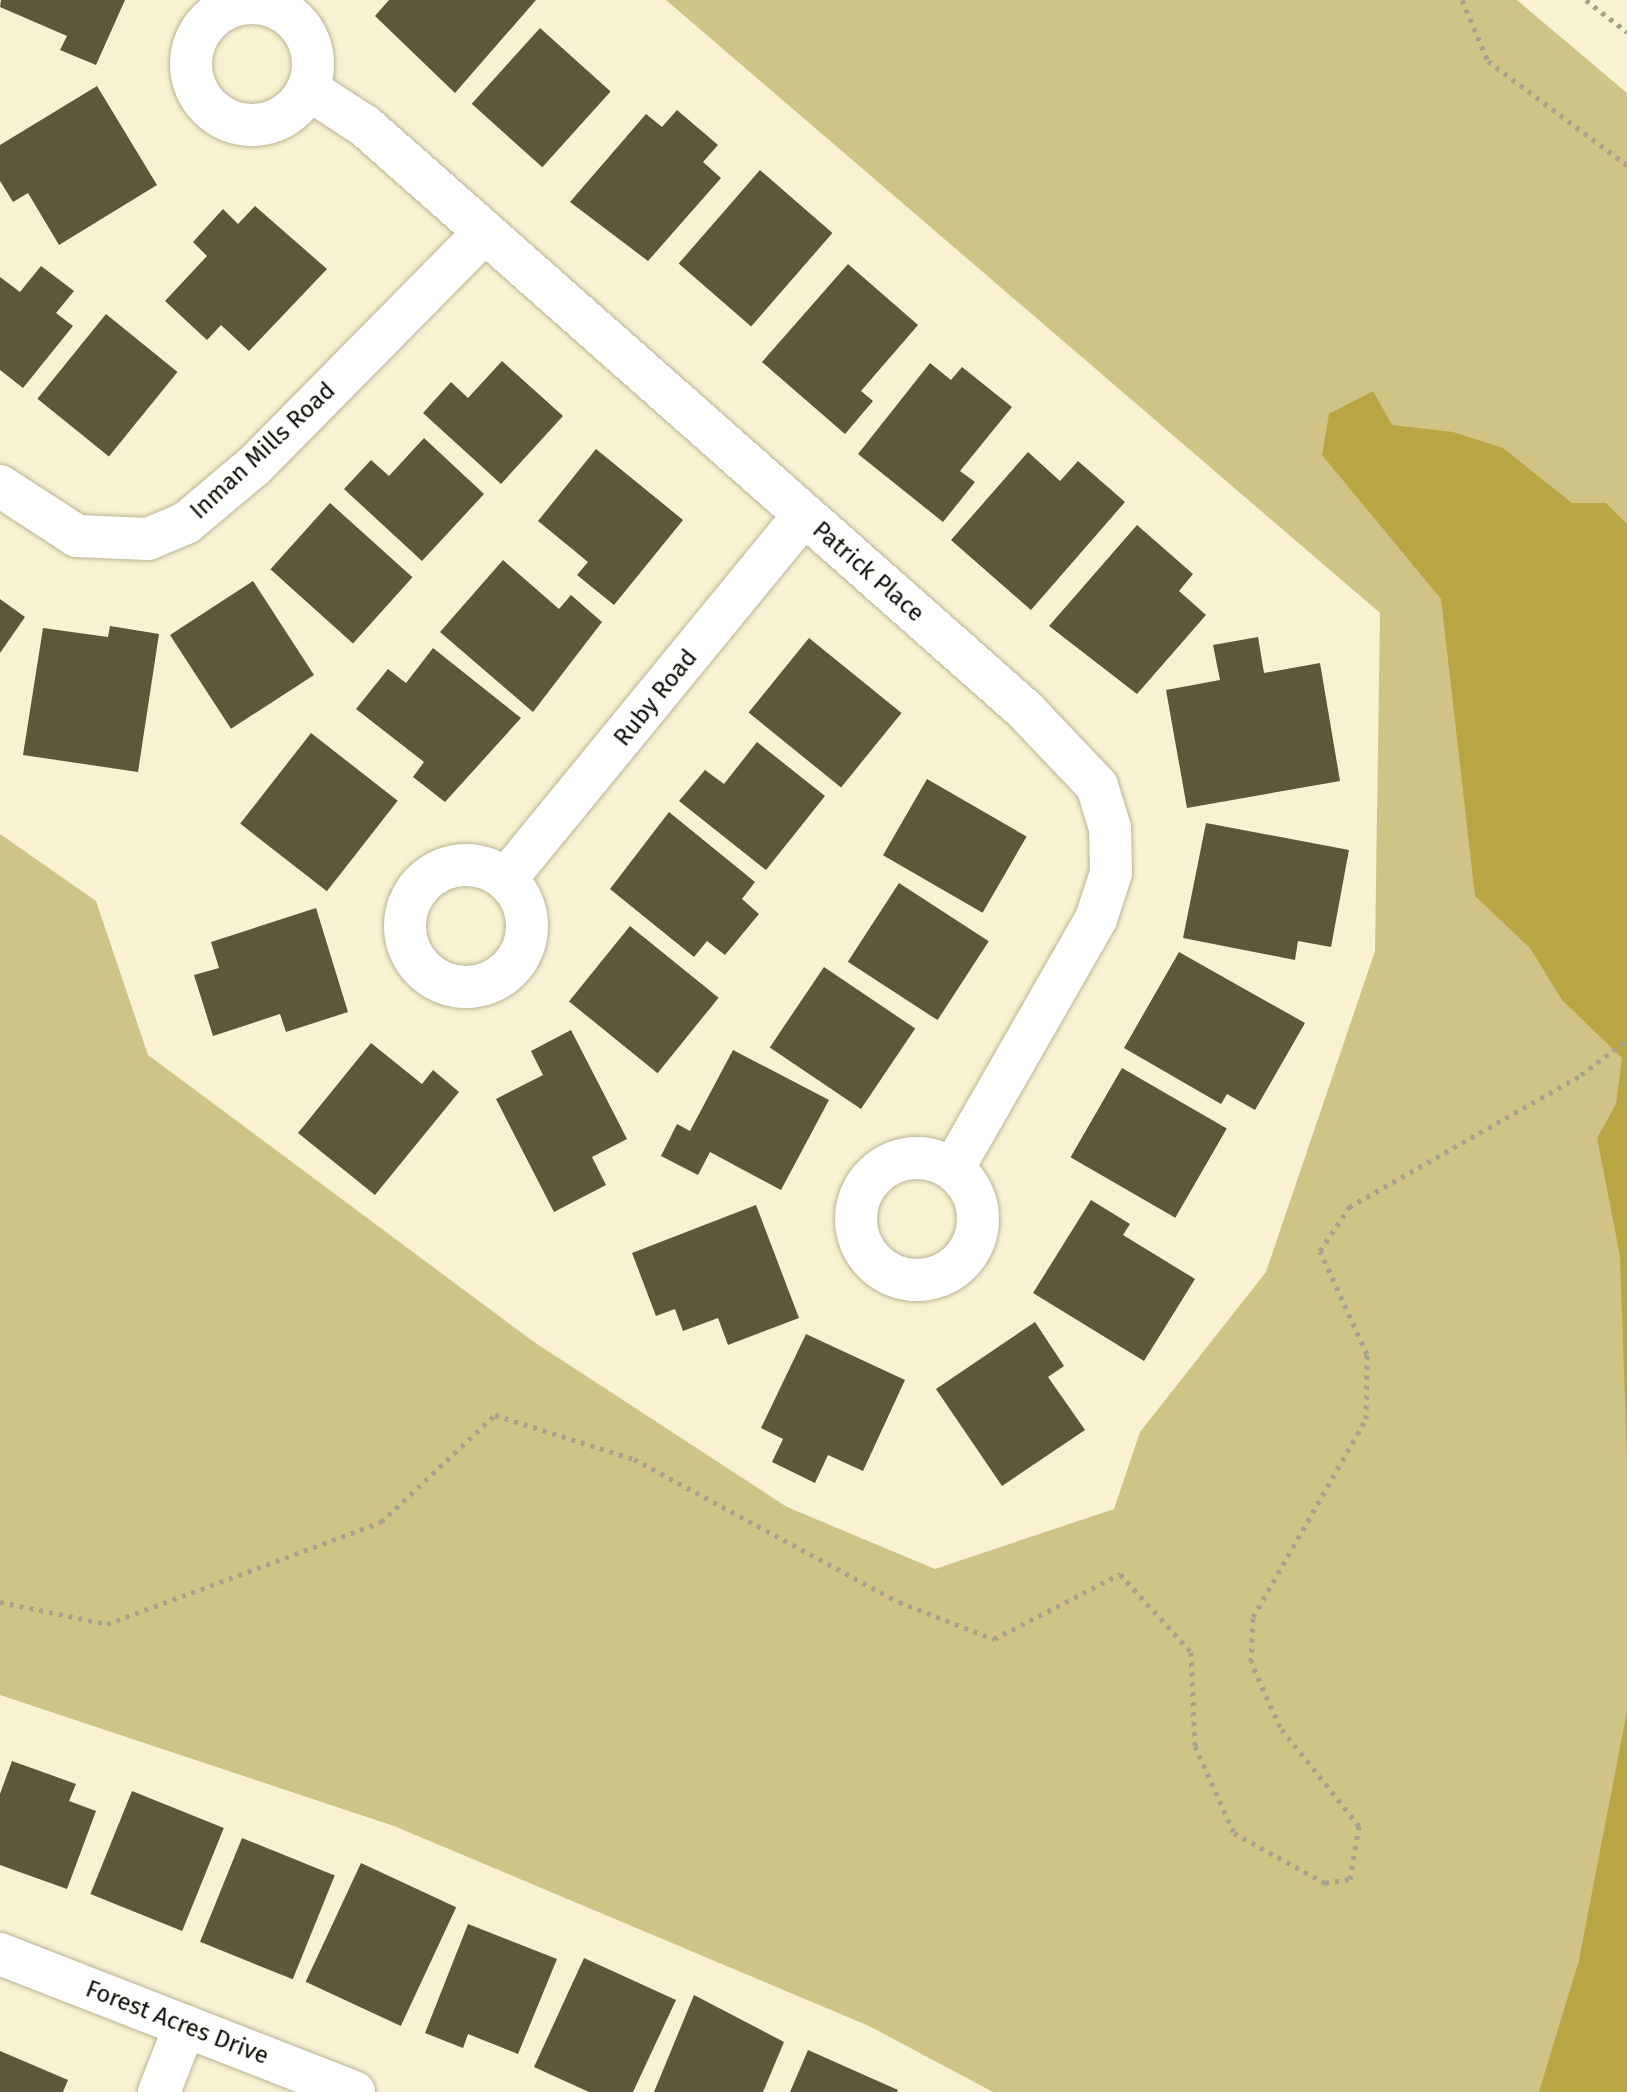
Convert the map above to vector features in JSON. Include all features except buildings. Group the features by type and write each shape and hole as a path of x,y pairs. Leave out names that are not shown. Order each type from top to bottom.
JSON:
{"street":[{"name":"Patrick Place","path":"308,89 365,126 1072,753 1097,786 1110,828 1111,873 1096,919 953,1169"},
{"name":"Inman Mills Road","path":"0,486 77,536 148,539 186,523 255,465 484,233"},
{"name":"Ruby Road","path":"506,879 804,515"},
{"name":"Forest Acres Drive","path":"0,1954 354,2092"},
{"path":"159,2092 185,2026"}],"path":[{"path":"1462,0 1488,61 1627,165"},
{"path":"1586,0 1627,32"},
{"path":"0,1602 107,1624 381,1522 495,1415 634,1459 899,1602 994,1639 1120,1574 1191,1652 1195,1746 1234,1833 1325,1883 1350,1879 1359,1826 1280,1727 1251,1662 1253,1617 1366,1419 1367,1354 1320,1251 1349,1207 1581,1075 1627,1040"}],"shaded area":[{"path":"666,0 1517,0 1627,93 1627,2092 993,2092 869,2026 394,1826 0,1695 0,834 96,901 148,1055 534,1342 787,1507 935,1569 1114,1509 1140,1432 1266,1272 1375,951 1380,613"},
{"path":"1373,391 1392,425 1453,432 1503,448 1572,503 1606,503 1627,524 1627,1458 1620,1256 1597,1138 1616,1104 1622,1058 1562,1000 1530,948 1475,896 1441,599 1322,455 1329,414"},
{"path":"1627,1711 1627,2092 1539,2092 1579,1960"}]}
